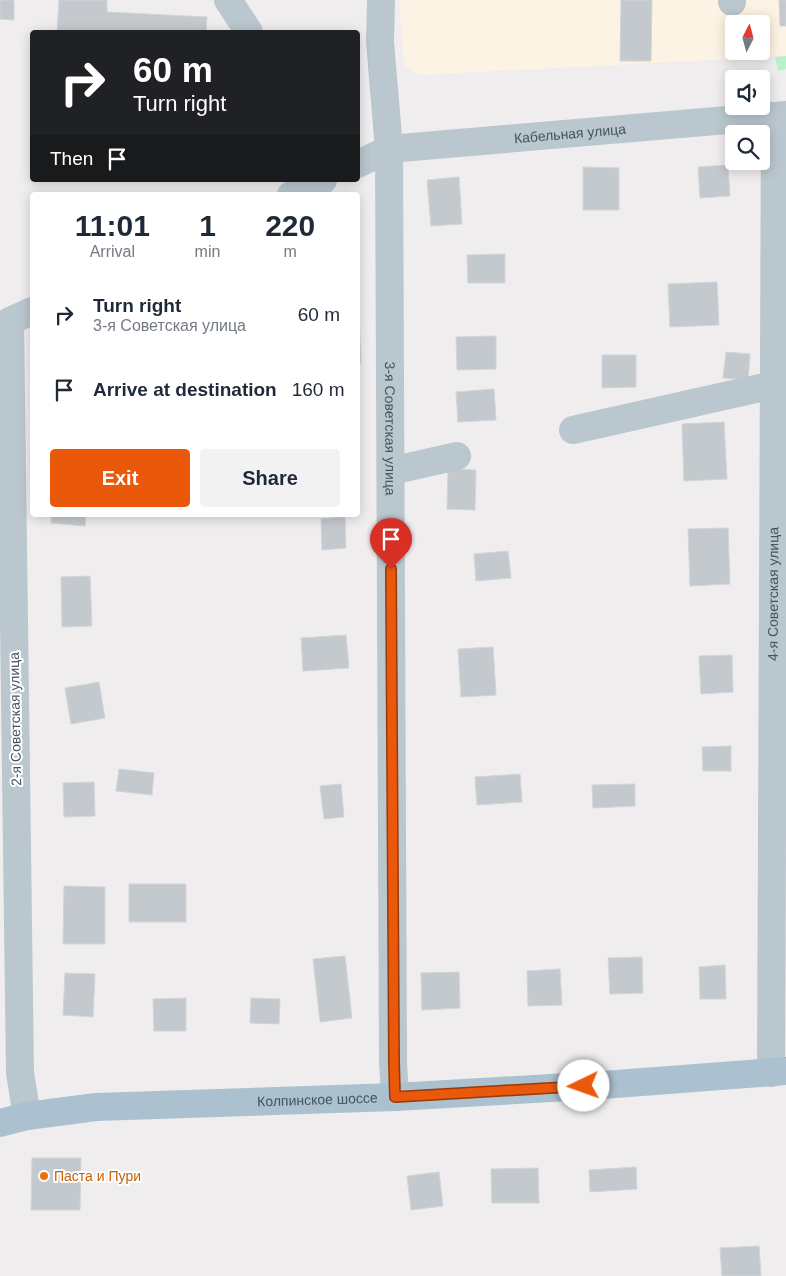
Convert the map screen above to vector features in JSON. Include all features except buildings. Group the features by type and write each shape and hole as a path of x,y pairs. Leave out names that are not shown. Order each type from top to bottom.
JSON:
{"main road":[{"name":"Колпинское шоссе","path":"0,1123 27,1116 96,1107 395,1097 779,1072"}],"street":[{"path":"228,0 248,30"},
{"name":"3-я Советская улица","path":"381,0 369,41 389,149 393,1052 395,1097"},
{"name":"Кабельная улица","path":"360,163 389,149 780,116"},
{"name":"4-я Советская улица","path":"779,1072 773,385 780,116"},
{"path":"297,192 319,182"},
{"name":"2-я Советская улица","path":"21,316 20,1073 27,1116"},
{"path":"573,430 773,385"},
{"path":"391,471 457,456"}],"shaded area":[{"path":"399,0 786,0 786,56 770,57 770,15 725,15 725,59 421,75 404,65"}],"green space":[{"path":"786,56 786,69 778,71 775,57"}],"place":[{"name":"Паста и Пури","path":"44,1176"}],"route":[{"path":"391,569 395,1097 584,1086"}]}
